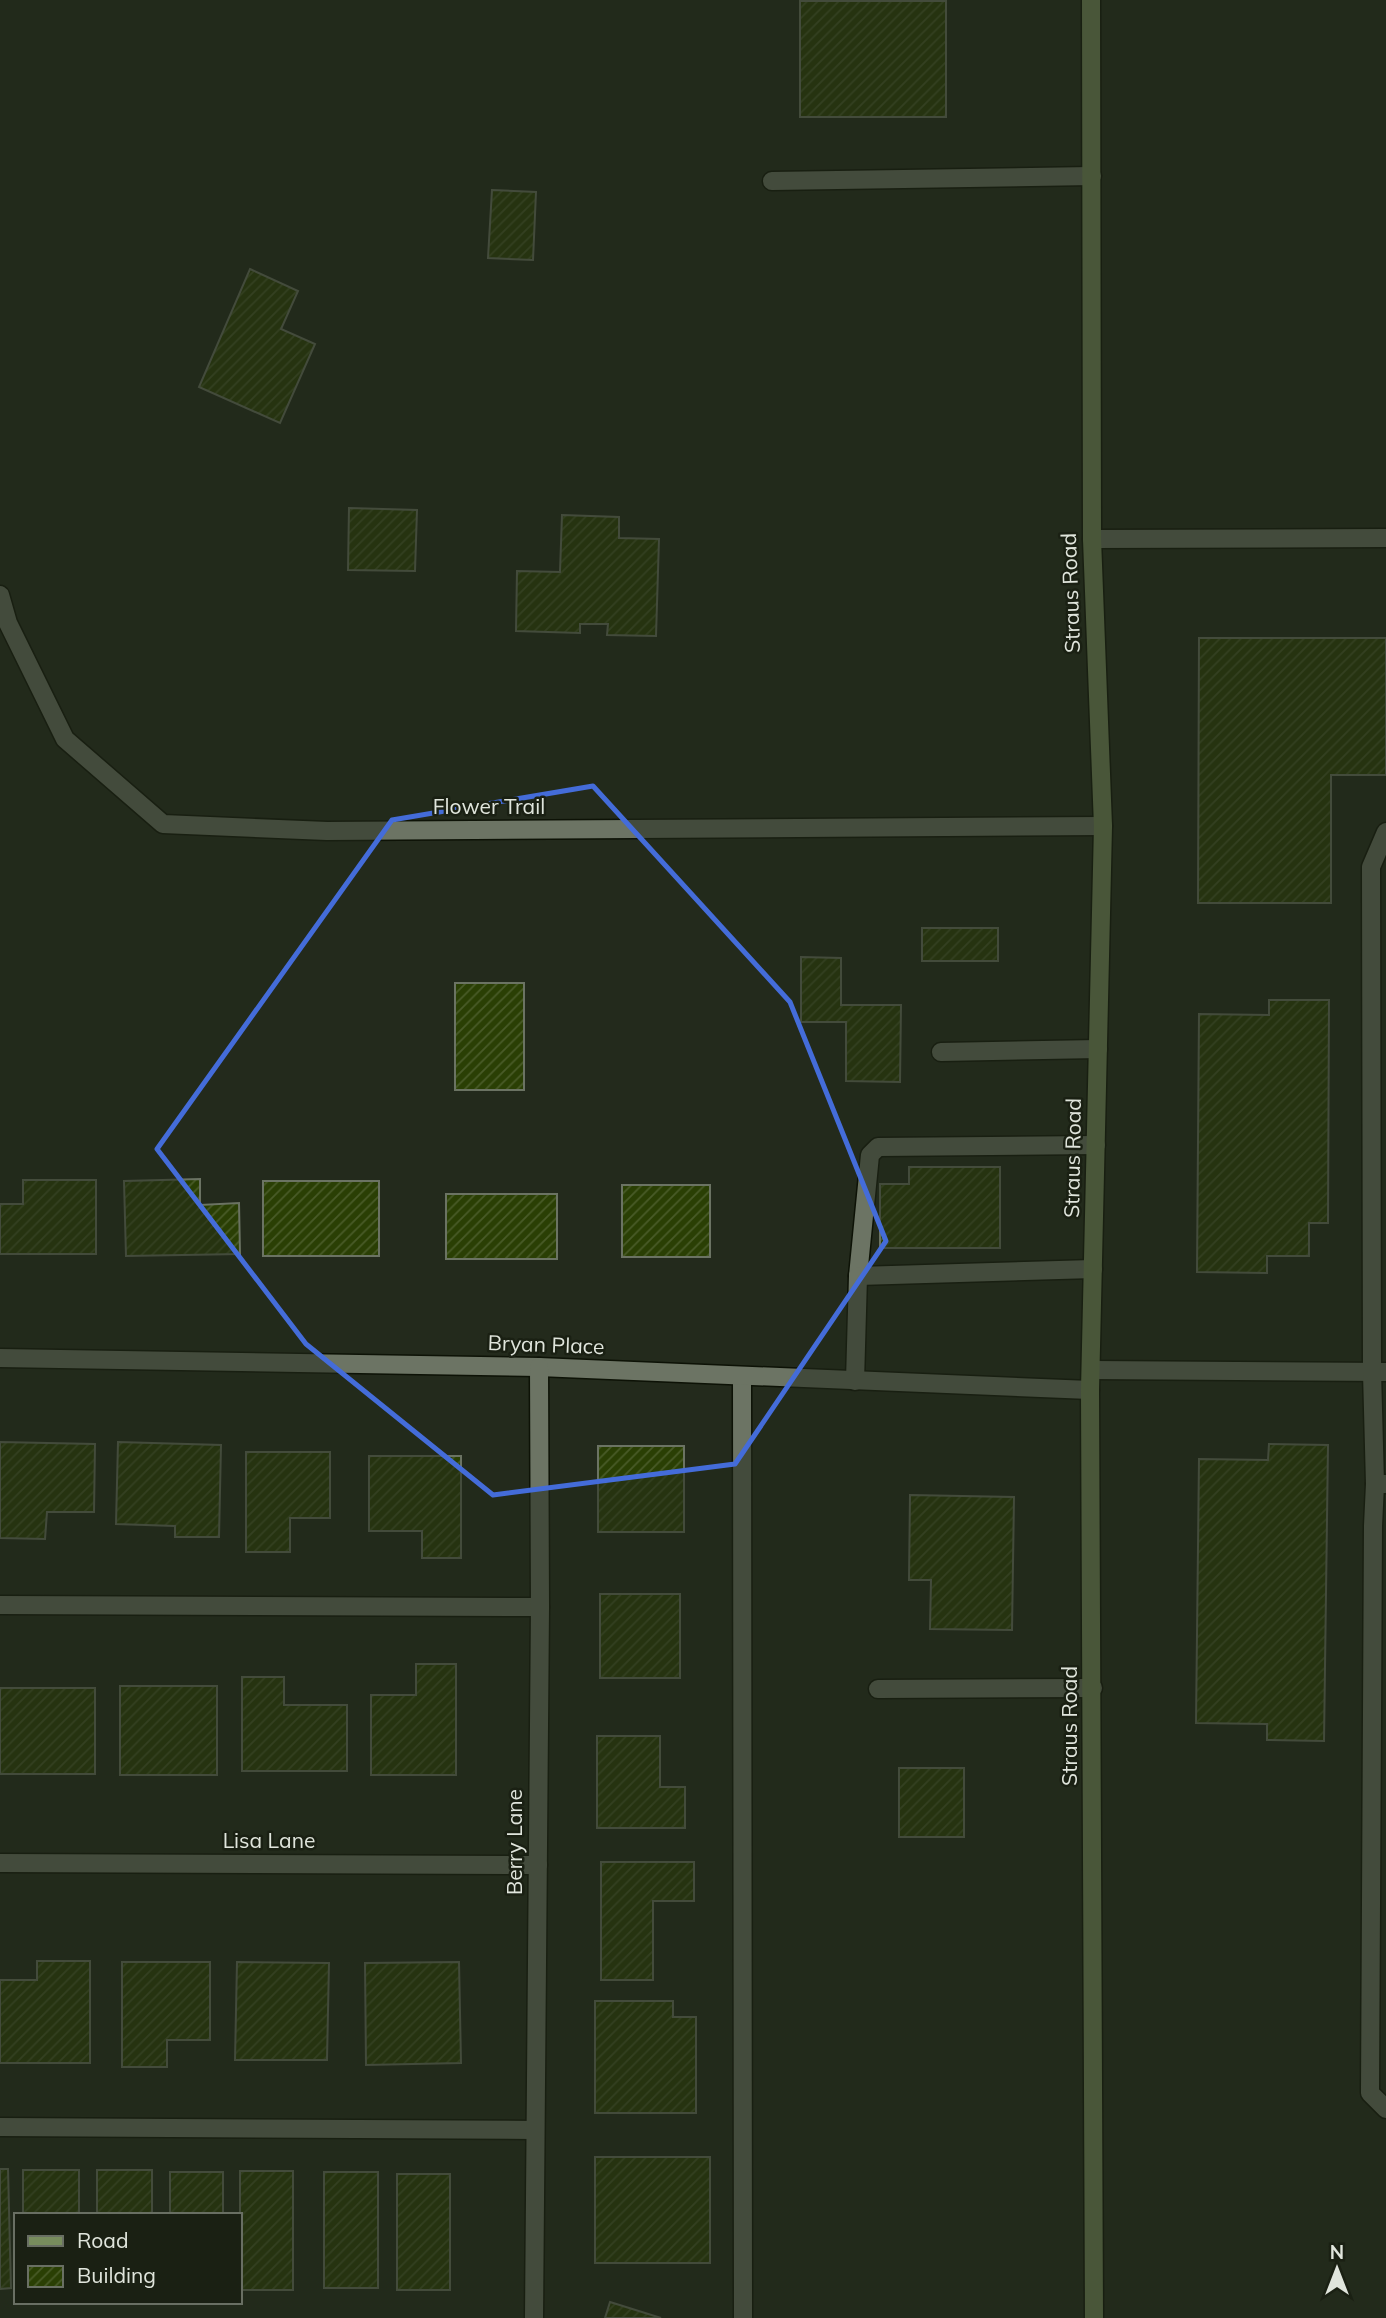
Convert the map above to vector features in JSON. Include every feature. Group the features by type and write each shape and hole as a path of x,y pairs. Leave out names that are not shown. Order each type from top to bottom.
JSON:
{"street":[{"name":"Straus Road","path":"1091,0 1092,539 1103,826 1090,1390 1094,2318"},
{"path":"772,181 1092,176"},
{"path":"1092,539 1386,538"},
{"name":"Flower Trail","path":"0,595 8,623 65,739 163,824 327,831 1103,826"},
{"path":"1386,832 1371,867 1379,1252 1380,1484 1370,2093 1386,2109"},
{"path":"941,1052 1098,1049"},
{"path":"855,1381 858,1276 870,1155 878,1147 1096,1145"},
{"path":"858,1276 1093,1269"},
{"name":"Bryan Place","path":"0,1358 539,1367 1090,1390"},
{"name":"Berry Lane","path":"534,2318 540,1608 539,1367"},
{"path":"1091,1370 1379,1372"},
{"path":"742,1377 743,2318"},
{"path":"0,1605 540,1608"},
{"path":"878,1689 1093,1688"},
{"name":"Lisa Lane","path":"0,1863 538,1865"},
{"path":"0,2127 536,2130"}],"highlighted area":[{"path":"593,786 790,1002 886,1241 735,1464 493,1495 306,1344 157,1149 392,820"}],"building":[{"path":"800,1 946,1 946,117 800,117"},
{"path":"492,190 536,192 533,260 488,258"},
{"path":"250,269 298,291 281,329 315,344 280,423 199,387"},
{"path":"349,508 417,510 415,571 348,570"},
{"path":"562,515 619,517 619,538 659,539 656,636 607,635 608,624 580,624 580,633 516,631 517,571 560,572"},
{"path":"1199,638 1386,638 1386,775 1331,775 1331,903 1198,903"},
{"path":"922,928 998,928 998,961 922,961"},
{"path":"801,957 841,958 841,1005 901,1005 900,1082 846,1081 846,1022 801,1022"},
{"path":"455,983 524,983 524,1090 455,1090"},
{"path":"1269,1000 1329,1000 1328,1223 1309,1223 1309,1256 1267,1256 1267,1273 1197,1272 1199,1014 1269,1015"},
{"path":"909,1167 1000,1167 1000,1248 880,1248 880,1184 909,1184"},
{"path":"200,1179 200,1205 239,1203 240,1254 126,1256 124,1181"},
{"path":"23,1180 96,1180 96,1254 0,1254 0,1204 23,1204"},
{"path":"263,1181 379,1181 379,1256 263,1256"},
{"path":"622,1185 710,1185 710,1257 622,1257"},
{"path":"446,1194 557,1194 557,1259 446,1259"},
{"path":"0,1442 95,1444 94,1512 47,1512 45,1539 0,1538"},
{"path":"118,1442 221,1445 219,1537 175,1537 175,1526 116,1524"},
{"path":"1269,1444 1328,1445 1324,1741 1267,1740 1267,1724 1196,1723 1199,1459 1268,1460"},
{"path":"598,1446 684,1446 684,1532 598,1532"},
{"path":"246,1452 330,1452 330,1518 290,1518 290,1552 246,1552"},
{"path":"369,1456 461,1456 461,1558 422,1558 422,1531 369,1531"},
{"path":"910,1495 1014,1497 1012,1630 930,1629 931,1580 909,1580"},
{"path":"600,1594 680,1594 680,1678 600,1678"},
{"path":"416,1664 456,1664 456,1775 371,1775 371,1695 416,1695"},
{"path":"242,1677 284,1677 284,1705 347,1705 347,1771 242,1771"},
{"path":"120,1686 217,1686 217,1775 120,1775"},
{"path":"0,1688 95,1688 95,1774 0,1774"},
{"path":"597,1736 660,1736 660,1787 685,1787 685,1828 597,1828"},
{"path":"899,1768 964,1768 964,1837 899,1837"},
{"path":"601,1862 694,1862 694,1901 653,1901 653,1980 601,1980"},
{"path":"37,1961 90,1961 90,2063 0,2063 0,1980 37,1980"},
{"path":"122,1962 210,1962 210,2040 167,2040 167,2067 122,2067"},
{"path":"237,1962 329,1963 327,2060 235,2060"},
{"path":"459,1962 461,2063 366,2065 365,1963"},
{"path":"595,2001 673,2001 673,2017 696,2017 696,2113 595,2113"},
{"path":"595,2157 710,2157 710,2263 595,2263"},
{"path":"0,2169 8,2169 11,2288 0,2289"},
{"path":"23,2170 79,2170 79,2213 23,2213"},
{"path":"97,2170 152,2170 152,2213 97,2213"},
{"path":"240,2171 293,2171 293,2290 242,2290"},
{"path":"170,2172 223,2172 223,2213 170,2213"},
{"path":"324,2172 378,2172 378,2288 324,2288"},
{"path":"397,2174 450,2174 450,2290 397,2290"},
{"path":"610,2302 661,2318 605,2318"}]}
